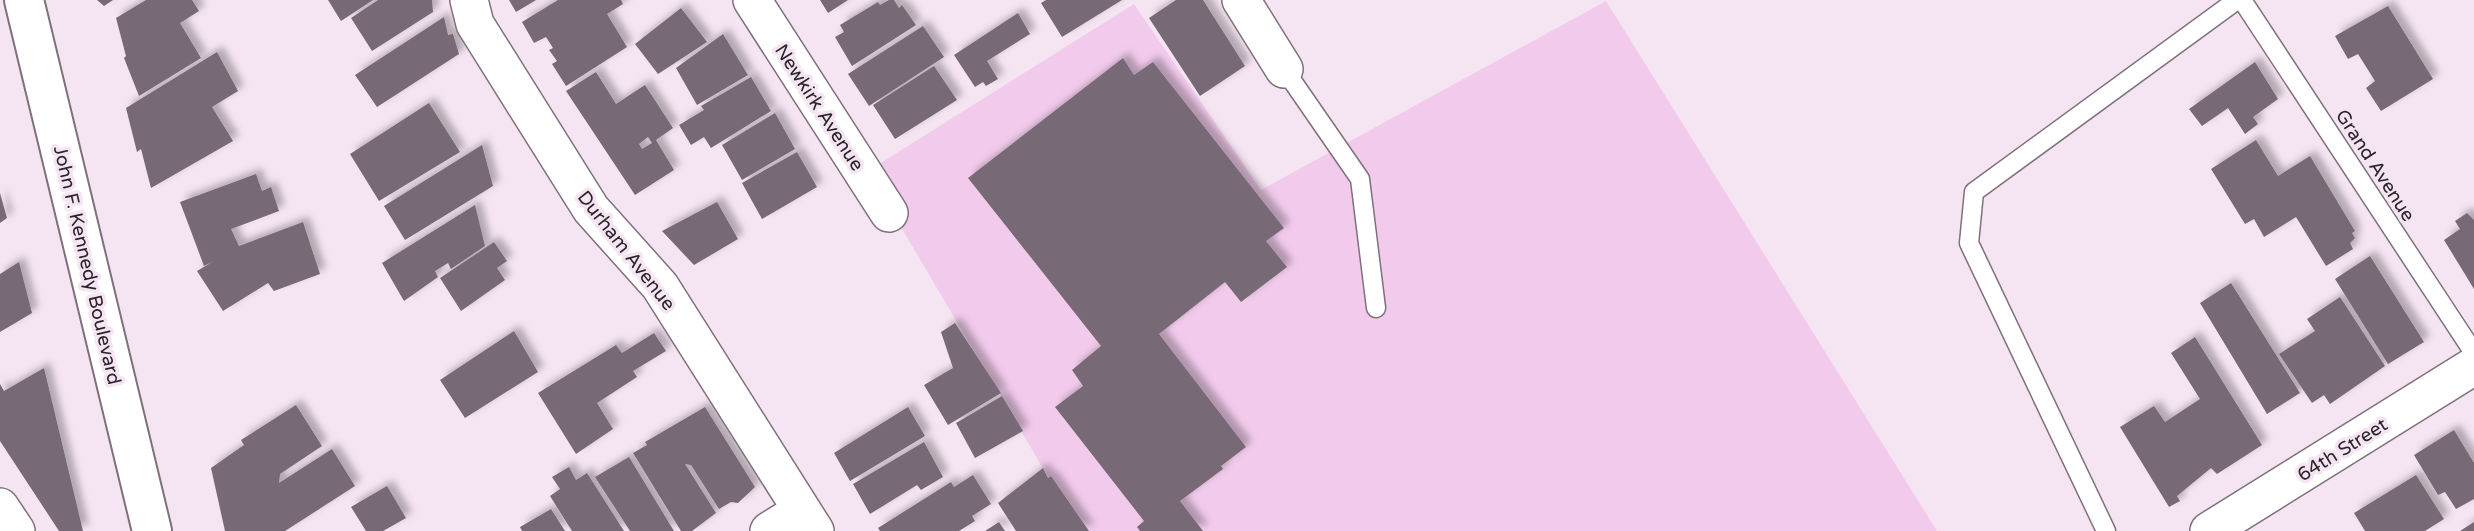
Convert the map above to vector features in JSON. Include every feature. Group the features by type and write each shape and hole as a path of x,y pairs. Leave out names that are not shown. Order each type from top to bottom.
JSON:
{"main road":[{"name":"John F. Kennedy Boulevard","path":"24,0 152,531"}],"street":[{"name":"Durham Avenue","path":"469,0 475,24 590,209 660,286 808,521"},
{"name":"Newkirk Avenue","path":"752,0 889,213"},
{"path":"1241,0 1284,69"},
{"name":"64th Street","path":"2209,531 2474,366"},
{"path":"0,507 16,531"},
{"path":"769,531 808,521"}],"lane":[{"path":"2106,531 1969,243 1974,192 2236,0"},
{"name":"Grand Avenue","path":"2242,0 2474,353"},
{"path":"1284,69 1360,179 1376,307"}],"shaded area":[{"path":"1606,1 1937,531 1086,531 1044,470 868,171 1134,4 1261,190"}],"building":[{"path":"97,0 113,0 104,6"},
{"path":"146,0 192,0 199,11 180,23 201,58 139,96 124,58 126,56 116,18"},
{"path":"328,0 373,0 341,21"},
{"path":"378,0 432,0 433,12 372,51 351,18"},
{"path":"509,0 536,0 516,12"},
{"path":"558,0 621,0 623,4 607,14 627,47 566,86 552,64 557,61 549,50 553,48 546,37 534,43 522,22"},
{"path":"820,0 848,0 828,13"},
{"path":"894,0 899,8 902,5 916,25 852,66 835,37 844,32 840,25 878,2 880,5"},
{"path":"1046,0 1122,0 1062,37 1041,3"},
{"path":"1176,0 1203,0 1245,66 1200,96 1149,18"},
{"path":"2388,6 2433,79 2381,111 2366,88 2375,81 2358,54 2348,59 2335,36"},
{"path":"681,8 707,42 658,74 635,44"},
{"path":"1018,13 1030,34 987,61 998,79 986,86 983,82 975,87 954,55"},
{"path":"444,17 448,35 453,34 459,54 377,107 355,75"},
{"path":"923,26 944,57 869,106 848,74"},
{"path":"723,34 748,75 697,105 676,68"},
{"path":"217,52 238,91 212,107 233,141 151,188 141,149 137,152 126,108"},
{"path":"1123,58 1134,75 1153,62 1284,228 1266,241 1287,267 1241,302 1225,282 1159,334 1246,447 1221,466 1223,469 1180,501 1203,531 1140,531 1137,527 1144,521 1055,407 1083,386 1072,370 1101,346 968,178"},
{"path":"2255,62 2278,99 2253,117 2258,124 2245,134 2228,108 2202,126 2189,109"},
{"path":"934,66 957,100 895,139 873,105"},
{"path":"596,72 616,104 645,85 673,128 656,140 674,170 635,195 566,91","holes":["648,137 652,143 642,149 639,144"]},
{"path":"751,77 771,111 711,148 704,137 691,145 679,125 704,110 701,106"},
{"path":"429,103 460,152 379,201 350,154"},
{"path":"775,113 795,149 742,180 722,145"},
{"path":"2256,140 2278,176 2310,156 2355,231 2352,233 2355,238 2350,243 2353,249 2326,266 2296,217 2264,237 2254,219 2245,224 2211,169"},
{"path":"482,145 493,186 405,240 384,206"},
{"path":"797,152 817,187 762,219 742,183"},
{"path":"256,174 262,191 271,187 279,211 231,229 239,246 303,222 320,274 274,291 268,283 223,311 197,271 214,261 204,266 180,202"},
{"path":"0,193 7,218 0,223"},
{"path":"717,202 738,239 694,265 662,231"},
{"path":"475,205 485,246 451,269 448,263 435,271 438,277 404,301 382,263"},
{"path":"2467,213 2474,220 2474,289 2444,240 2460,229 2455,221"},
{"path":"494,242 507,261 497,268 505,280 461,311 440,278"},
{"path":"2370,256 2424,342 2388,364 2335,279"},
{"path":"19,262 32,313 0,332 0,274"},
{"path":"2231,283 2300,393 2267,414 2200,303"},
{"path":"2340,297 2385,366 2330,404 2324,395 2312,403 2279,354 2315,331 2307,319"},
{"path":"955,323 1001,393 948,425 924,385 953,368 941,332"},
{"path":"514,331 538,372 465,418 440,380"},
{"path":"654,333 666,351 633,371 637,377 597,403 613,429 576,454 538,393 616,345 622,353"},
{"path":"2195,337 2262,445 2217,474 2211,468 2177,496 2180,501 2169,507 2120,427 2154,406 2165,422 2200,399 2171,353"},
{"path":"44,368 83,531 59,531 0,441 0,384 4,391"},
{"path":"1002,396 1023,431 975,458 956,423"},
{"path":"296,405 322,446 280,474 279,483 332,449 355,486 285,531 225,531 211,468 244,445 241,440"},
{"path":"705,407 755,487 738,503 731,502 719,509 691,465 685,464 716,513 692,531 681,531 633,453 647,445 645,442"},
{"path":"908,407 925,436 850,481 834,453"},
{"path":"2454,430 2474,463 2474,499 2456,509 2445,492 2438,495 2414,455"},
{"path":"924,442 943,477 921,490 917,485 870,514 853,484"},
{"path":"629,457 674,531 630,531 595,477"},
{"path":"569,467 576,480 587,473 624,531 572,531 550,496 560,489 552,477"},
{"path":"1043,468 1089,531 1016,531 998,503"},
{"path":"973,475 991,504 972,516 975,521 959,531 880,531 878,528 951,482 954,487"},
{"path":"2416,475 2444,519 2425,531 2365,531 2354,513"},
{"path":"387,486 406,518 383,531 366,531 351,507"},
{"path":"551,509 565,531 522,531 520,527"},
{"path":"999,522 1005,531 985,531"},
{"path":"2474,522 2474,531 2460,531"}]}
